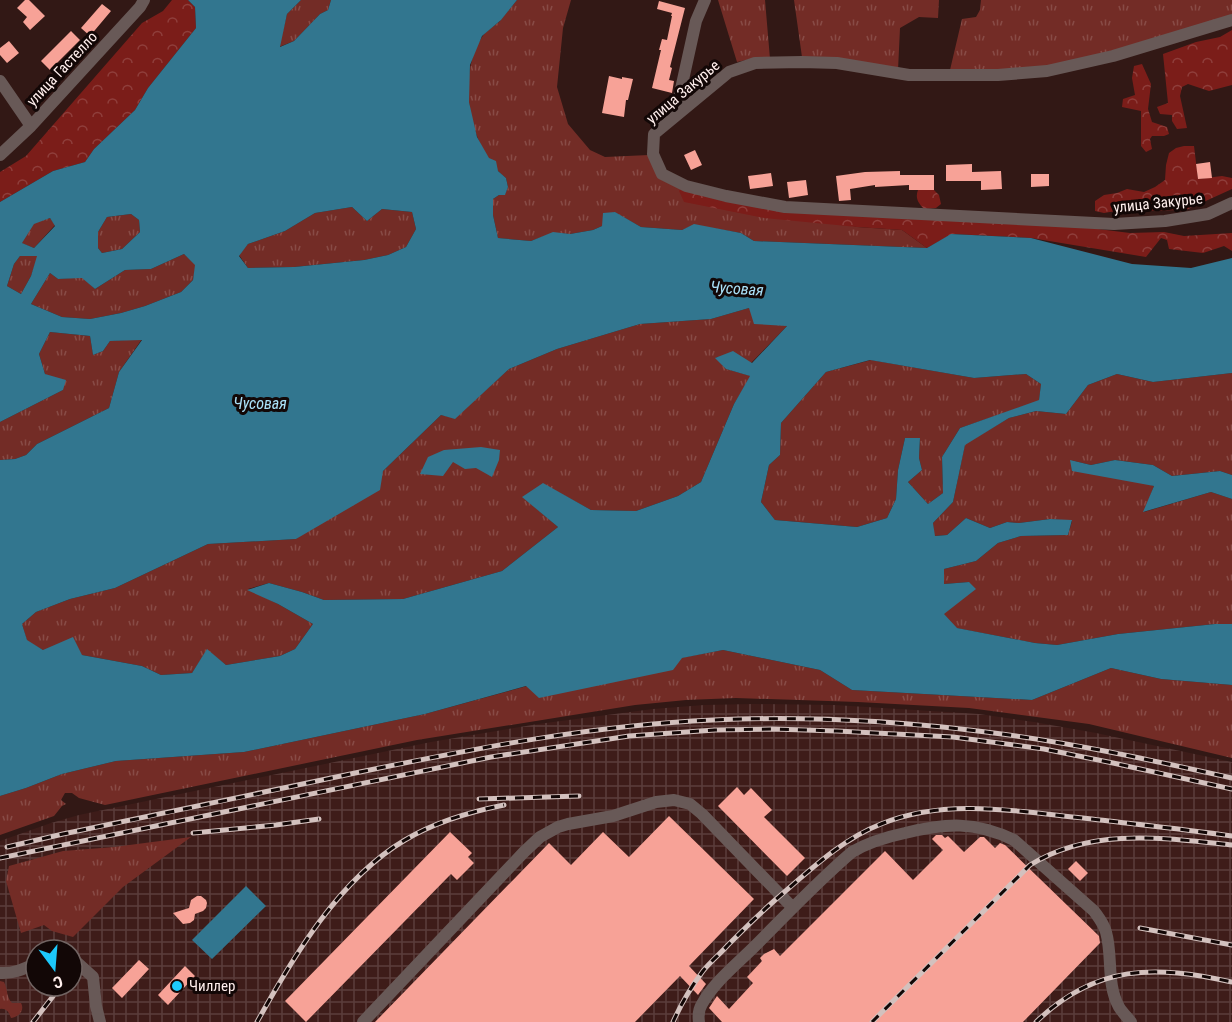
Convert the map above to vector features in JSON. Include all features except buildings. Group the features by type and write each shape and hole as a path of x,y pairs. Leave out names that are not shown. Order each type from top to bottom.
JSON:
{"street":[{"name":"улица Гастелло","path":"0,155 31,126 144,0"},
{"path":"675,116 696,21 705,0"},
{"name":"улица Закурье","path":"1232,20 1113,56 1047,71 998,75 909,75 837,63 755,63 729,72 654,134 653,154 662,174 686,186 785,207 1114,224 1165,221 1208,214 1232,203"},
{"path":"0,81 31,126"},
{"path":"363,1022 524,852 540,837 567,824 613,816 656,802 674,800 690,804 793,908"},
{"path":"699,1022 699,1011 708,995 725,976 852,852 874,841 931,827 952,825 984,829 1014,840 1094,911 1106,931 1110,978 1114,994 1119,1008 1131,1022"},
{"path":"0,974 24,968"},
{"path":"84,969 93,977 100,1022"}],"shaded area":[{"path":"704,705 834,705 979,714 1096,733 1232,762 1232,1022 0,1022 0,841 79,815 431,742 538,724 653,709"}],"green space":[{"path":"172,0 188,0 195,7 196,28 148,88 135,110 94,149 85,162 53,171 0,202 0,172 26,156 142,23 163,11"},
{"path":"301,0 331,0 328,10 320,14 294,41 279,47 287,14"},
{"path":"517,0 571,0 563,28 557,87 568,124 590,150 605,157 649,155 657,175 857,227 902,230 927,248 754,241 741,233 694,225 682,230 641,227 614,212 602,226 593,230 570,234 553,233 531,241 498,238 493,215 493,199 505,194 508,187 506,178 493,165 475,131 468,92 474,53 482,37 499,22"},
{"path":"718,0 765,0 770,59 737,62"},
{"path":"794,0 939,0 938,18 919,17 900,28 898,70 802,57"},
{"path":"981,0 1232,0 1232,16 1051,69 950,70 962,19 976,17 980,10"},
{"path":"1232,30 1232,85 1209,91 1188,84 1182,87 1180,96 1187,128 1177,129 1172,121 1172,115 1160,114 1157,107 1168,103 1163,54 1196,42 1220,37"},
{"path":"1142,64 1151,84 1148,109 1152,122 1167,127 1169,134 1152,136 1150,139 1152,149 1146,152 1141,146 1141,111 1122,107 1123,99 1135,95 1132,78 1134,66"},
{"path":"1184,146 1194,146 1198,179 1222,176 1232,178 1232,189 1186,210 1104,213 1095,211 1095,201 1104,195 1127,189 1144,192 1165,180 1169,153"},
{"path":"682,186 707,195 1074,226 1130,233 1164,232 1184,236 1232,233 1232,251 1224,246 1203,253 1169,249 1167,240 1161,238 1146,257 1031,238 952,234 927,248 902,230 764,218 684,202 679,191"},
{"path":"918,190 934,190 939,195 941,204 936,208 924,209 918,200"},
{"path":"352,207 367,221 382,209 412,212 416,229 406,247 388,255 364,260 294,267 248,268 239,255 248,244 285,231 315,213"},
{"path":"131,214 139,220 140,232 122,249 102,253 98,248 98,232 107,217"},
{"path":"50,218 55,225 34,248 21,243 34,223"},
{"path":"184,254 196,265 193,280 181,292 145,306 90,319 62,317 31,304 50,273 58,279 82,277 95,289 125,270 151,269"},
{"path":"20,256 38,256 21,294 7,286 14,264"},
{"path":"749,308 787,326 751,363 716,357 726,369 751,376 734,404 701,482 678,496 636,511 591,510 543,484 523,497 558,527 502,571 403,599 324,600 269,583 248,589 313,624 295,649 280,656 226,665 207,650 192,673 161,675 142,666 43,650 27,641 22,624 36,612 70,599 115,588 208,544 296,539 383,471 441,415 455,418 509,369 557,349 640,324 711,319"},
{"path":"50,332 90,336 93,355 103,351 110,341 142,339 119,372 109,408 37,444 26,455 15,459 0,460 0,422 63,390 45,374 39,354"},
{"path":"871,360 974,378 1026,374 1041,384 1039,401 960,428 942,457 943,493 928,504 908,482 922,470 919,458 920,438 905,438 898,470 896,499 887,518 857,527 775,520 761,502 769,465 780,455 781,423 826,372"},
{"path":"1232,373 1232,475 1220,471 1172,476 1153,465 1115,460 1091,465 1070,460 1154,486 1144,512 1211,492 1232,499 1232,624 1118,634 1057,645 956,628 943,614 969,582 944,584 944,569 976,561 998,543 1021,536 1068,535 1072,521 1050,519 1019,523 1007,522 990,528 966,518 947,535 934,536 933,523 953,502 965,444 1009,418 1036,411 1066,414 1088,385 1117,374 1153,382"},
{"path":"723,650 820,670 852,690 1032,700 1111,668 1161,679 1232,685 1232,758 1089,724 969,708 736,698 686,700 635,705 417,740 105,805 79,798 72,793 65,793 61,800 66,804 54,816 0,835 0,796 62,774 116,761 244,752 425,714 527,686"},
{"path":"191,837 123,887 73,937 52,931 44,925 21,933 6,881 9,866 63,851"},
{"path":"0,981 4,982 12,1003 21,1003 20,1013 14,1017 11,1018 6,1010 0,1009"}],"water":[{"name":"Чусовая","path":"188,0 301,0 287,14 280,47 294,41 320,14 328,10 331,0 517,0 501,20 482,36 470,65 469,102 477,137 489,158 496,161 498,171 506,178 508,187 505,195 499,195 493,199 493,215 498,238 531,241 553,232 570,234 593,230 602,226 603,213 615,212 641,227 682,230 694,224 741,233 754,241 927,248 951,234 1031,238 1132,264 1191,268 1232,258 1232,373 1153,382 1117,374 1088,385 1066,414 1036,411 1009,418 965,445 953,502 933,523 935,536 947,535 966,518 990,528 1007,522 1072,520 1068,535 1021,536 998,543 976,561 944,569 944,584 969,582 976,589 944,614 957,628 1057,645 1118,634 1232,624 1232,685 1161,679 1111,668 1032,700 852,690 820,670 723,650 682,658 673,670 539,698 526,686 425,714 244,752 116,761 62,774 0,796 0,460 15,459 26,455 37,444 109,408 119,372 142,340 110,341 103,351 93,355 90,336 50,332 39,354 45,374 66,380 63,390 0,422 0,202 53,171 85,162 94,149 135,110 148,88 196,28 195,7","holes":["352,207 367,221 382,209 412,212 416,229 406,247 388,255 364,260 294,267 248,268 239,256 248,244 285,231 315,213","131,214 139,220 140,232 122,249 102,253 98,248 98,232 107,217","50,218 55,226 34,248 22,243 34,224","184,254 195,265 193,280 181,292 121,313 90,319 62,317 31,304 50,273 58,279 82,278 95,289 125,270 151,269","20,256 37,256 31,276 21,294 7,286 14,264","749,308 754,324 787,326 752,363 733,351 715,358 726,369 750,376 734,404 701,482 678,496 636,511 591,510 543,483 522,497 558,527 502,571 403,599 324,600 269,583 247,590 313,624 295,649 280,656 226,665 207,649 192,673 161,675 142,666 82,655 73,637 43,650 27,640 22,624 36,612 70,599 115,588 208,544 296,539 380,490 383,471 441,415 455,419 509,369 557,349 640,324 711,319","870,360 974,378 1026,374 1041,384 1039,400 960,428 942,457 943,493 928,504 908,482 922,470 919,458 920,438 905,438 898,470 896,499 887,518 857,527 775,520 761,502 769,465 780,455 781,423 826,372"]},
{"path":"481,447 500,450 499,460 492,477 476,468 465,469 453,462 443,476 420,474 428,457 444,450"},
{"path":"1070,460 1091,465 1115,460 1153,465 1172,476 1220,471 1232,475 1232,499 1211,492 1143,512 1154,486 1072,471"},
{"path":"246,886 266,906 212,959 192,940"}],"railway":[{"path":"7,847 492,746 580,732 713,720 815,719 953,728 1079,746 1232,778"},
{"path":"0,858 491,757 629,736 715,730 772,729 953,737 1044,749 1232,789"},
{"path":"479,799 579,796"},
{"path":"257,1022 302,946 320,921 359,876 381,856 405,840 440,823 465,814 504,805"},
{"path":"673,1022 686,996 703,971 774,901 838,848 866,831 905,816 955,809 1007,810 1232,836"},
{"path":"193,833 319,819"},
{"path":"872,1022 1030,865 1053,853 1078,845 1128,838 1232,845"},
{"path":"1140,928 1232,945"},
{"path":"1036,1022 1058,1003 1081,989 1104,979 1128,974 1177,973 1232,982"},
{"path":"33,1022 52,998"}],"place":[{"name":"Чиллер","path":"177,986"}]}
